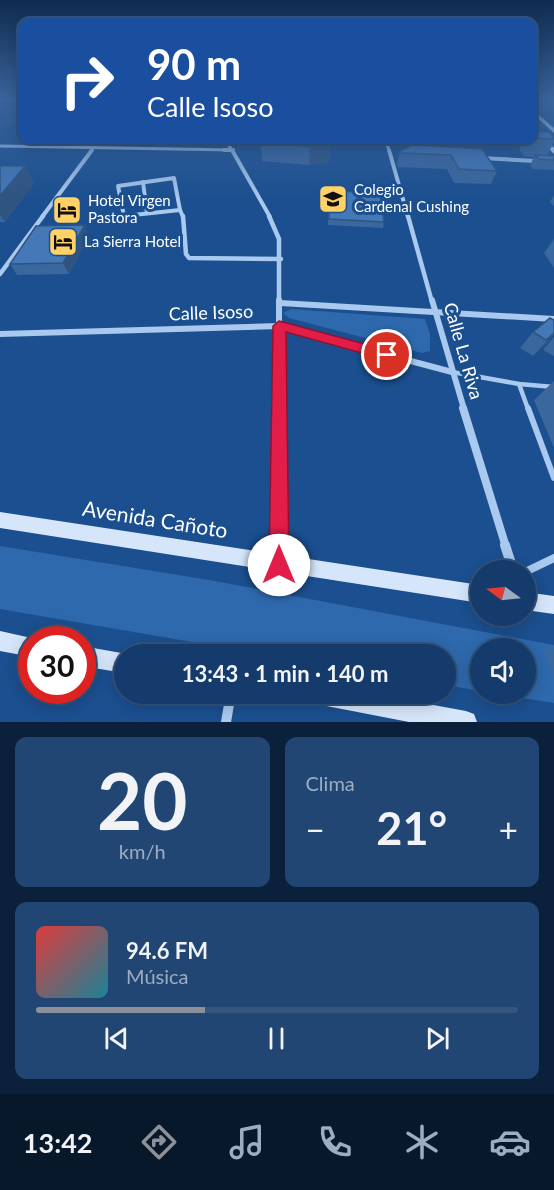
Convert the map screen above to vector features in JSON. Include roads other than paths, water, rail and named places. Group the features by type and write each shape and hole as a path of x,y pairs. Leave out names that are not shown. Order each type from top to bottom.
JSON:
{"main road":[{"path":"537,133 554,152"},
{"name":"Avenida Cañoto","path":"0,520 279,565 470,593"},
{"path":"536,603 554,605"},
{"path":"0,641 18,644"},
{"path":"96,658 114,661"},
{"path":"370,704 466,722"}],"street":[{"path":"0,274 96,144"},
{"name":"Calle La Riva","path":"387,144 452,372 510,560"},
{"path":"0,146 232,145 279,239 281,259 279,565"},
{"path":"390,153 402,154"},
{"path":"472,158 554,162"},
{"path":"180,210 124,216 118,186 174,178 180,210 183,213 186,254 189,258 281,259"},
{"path":"143,182 147,213"},
{"path":"0,258 10,258"},
{"path":"280,303 554,319"},
{"name":"Calle Isoso","path":"0,334 279,326 452,372"},
{"path":"226,722 229,704"}],"lane":[{"path":"452,372 519,384 554,387"},
{"path":"519,384 554,478"},
{"path":"536,567 554,558"}],"place":[{"name":"Colegio Cardenal Cushing","path":"333,199"},
{"name":"Hotel Virgen Pastora","path":"67,210"},
{"name":"La Sierra Hotel","path":"63,242"}]}
